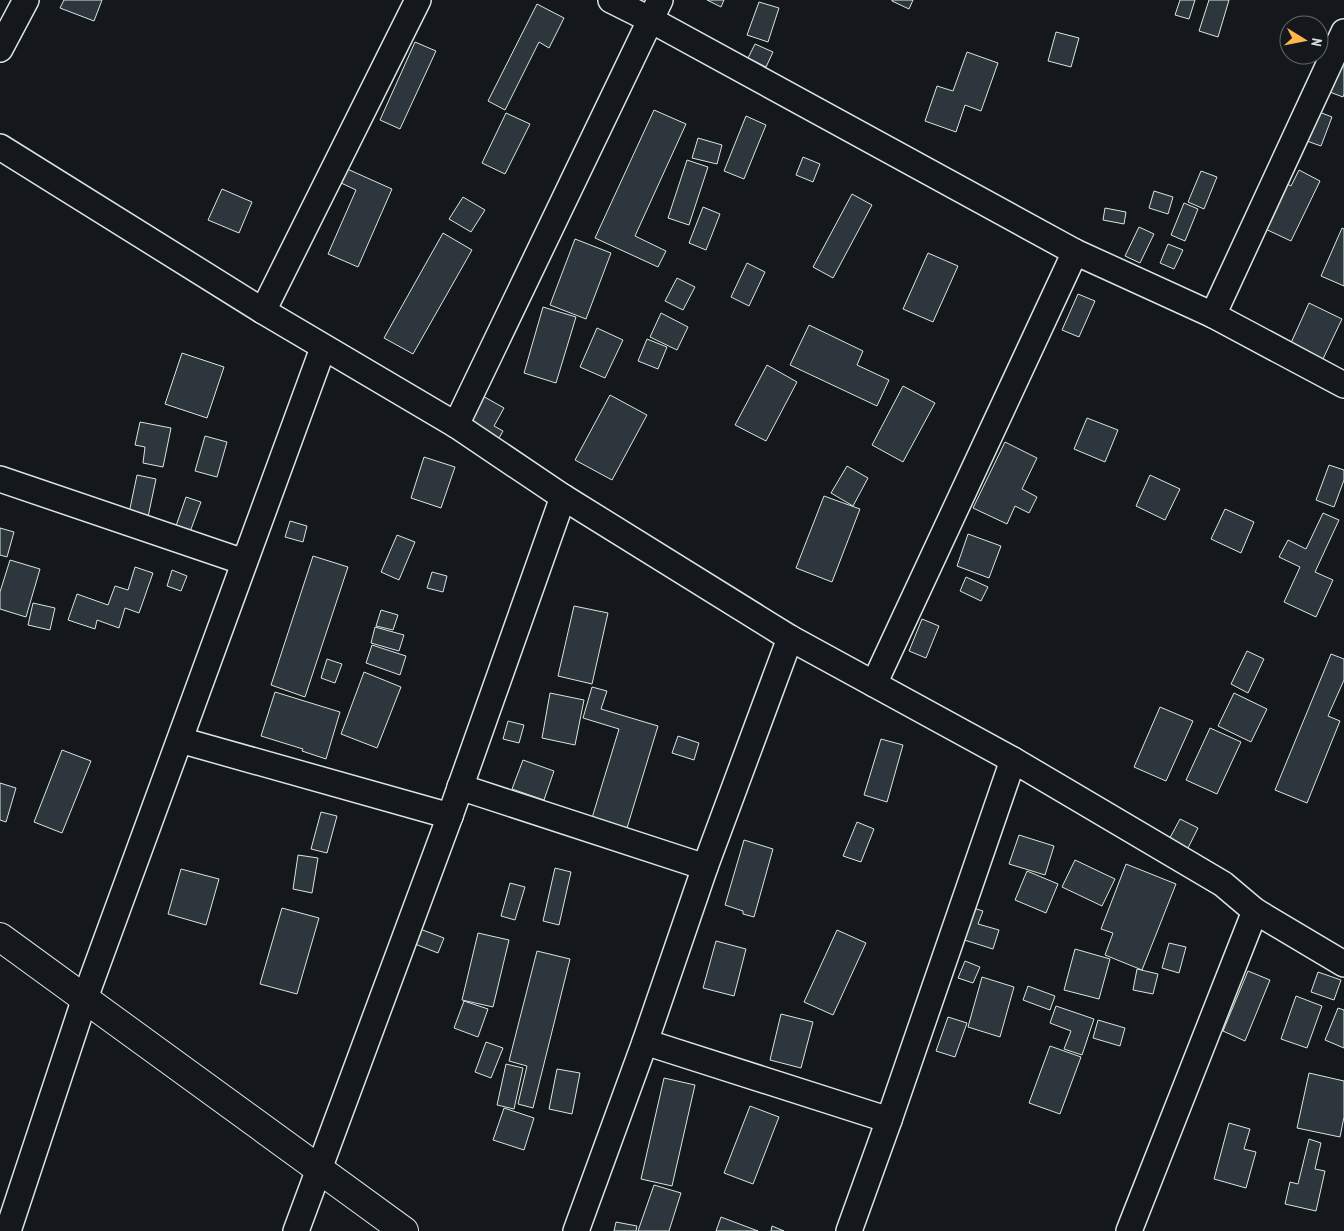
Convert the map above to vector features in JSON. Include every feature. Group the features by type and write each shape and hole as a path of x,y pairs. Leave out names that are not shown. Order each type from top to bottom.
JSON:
{"main road":[{"path":"0,937 404,1231"}],"street":[{"path":"0,49 26,0"},
{"path":"263,312 418,0"},
{"path":"612,0 655,10 1075,252 1213,315 1344,385"},
{"path":"456,425 655,10"},
{"path":"1213,315 1344,32"},
{"path":"0,147 263,312 456,425 563,497 790,638 1013,760 1223,884 1255,911 1344,964"},
{"path":"874,684 1075,252"},
{"path":"8,1231 85,998 323,348"},
{"path":"0,479 244,562"},
{"path":"296,1231 450,816 563,497"},
{"path":"576,1231 645,1042 705,867 790,638"},
{"path":"180,740 450,816"},
{"path":"849,1231 1013,760"},
{"path":"460,787 705,867"},
{"path":"1129,1231 1255,911"},
{"path":"645,1042 889,1120"}],"building":[{"path":"64,0 102,0 94,21 60,8"},
{"path":"707,0 724,0 721,7"},
{"path":"892,0 913,0 909,9"},
{"path":"1180,0 1195,0 1189,19 1175,15"},
{"path":"1209,0 1229,0 1218,37 1199,31"},
{"path":"759,2 779,8 768,42 747,35"},
{"path":"537,4 564,18 549,48 539,42 505,110 488,101"},
{"path":"1056,32 1079,38 1071,67 1048,61"},
{"path":"1344,41 1344,94 1343,97 1327,91"},
{"path":"415,42 436,51 400,129 380,120"},
{"path":"755,44 773,52 766,67 748,58"},
{"path":"967,52 998,63 981,111 965,105 956,132 925,121 937,86 953,91"},
{"path":"654,110 686,124 635,236 666,251 658,267 595,238"},
{"path":"1314,110 1332,117 1321,146 1304,140"},
{"path":"506,113 530,124 505,174 482,163"},
{"path":"746,116 766,125 744,179 724,171"},
{"path":"698,138 722,145 717,164 692,158"},
{"path":"803,157 820,164 813,182 796,175"},
{"path":"687,160 708,167 689,225 668,218"},
{"path":"345,168 392,189 358,267 328,254 356,190 339,182"},
{"path":"1299,170 1320,181 1291,241 1261,227 1282,181 1291,186"},
{"path":"1201,171 1217,177 1204,209 1188,202"},
{"path":"222,189 252,202 239,233 208,220"},
{"path":"1154,191 1173,197 1168,214 1149,208"},
{"path":"852,194 872,205 833,278 813,267"},
{"path":"463,197 485,210 471,232 449,219"},
{"path":"1184,203 1198,209 1185,241 1171,235"},
{"path":"703,207 720,214 706,250 689,243"},
{"path":"1105,208 1126,212 1124,224 1103,220"},
{"path":"1139,227 1154,234 1140,263 1125,256"},
{"path":"1342,228 1344,229 1344,286 1321,276"},
{"path":"443,233 472,250 413,354 384,338"},
{"path":"575,239 611,253 586,319 550,305"},
{"path":"1168,244 1183,250 1174,269 1160,263"},
{"path":"928,253 958,266 933,322 903,309"},
{"path":"747,263 765,272 749,306 731,297"},
{"path":"677,278 695,287 683,310 665,301"},
{"path":"1078,294 1095,301 1079,337 1062,330"},
{"path":"1309,303 1342,319 1322,361 1290,345"},
{"path":"543,307 576,317 556,383 524,373"},
{"path":"661,313 688,327 677,350 650,337"},
{"path":"809,325 863,351 857,365 889,380 877,406 790,365"},
{"path":"597,328 623,340 605,378 580,367"},
{"path":"647,339 667,347 658,369 638,361"},
{"path":"182,353 224,367 207,418 165,404"},
{"path":"767,365 797,382 766,441 735,425"},
{"path":"903,386 935,403 903,462 872,445"},
{"path":"474,391 504,408 494,426 503,431 498,440 459,419"},
{"path":"610,395 647,415 612,480 575,460"},
{"path":"1087,418 1118,430 1105,462 1074,449"},
{"path":"140,422 171,428 163,467 143,463 145,447 135,445"},
{"path":"205,436 227,442 217,477 195,471"},
{"path":"1005,442 1037,458 1022,489 1037,497 1029,513 1015,506 1007,524 973,508"},
{"path":"424,457 455,467 441,508 411,498"},
{"path":"1329,465 1344,470 1344,480 1334,507 1316,500"},
{"path":"847,466 868,478 853,506 831,493"},
{"path":"137,475 156,479 148,517 129,513"},
{"path":"1150,475 1180,489 1165,520 1136,506"},
{"path":"824,496 860,509 832,582 796,568"},
{"path":"186,497 201,502 190,532 176,526"},
{"path":"1225,509 1254,522 1241,553 1211,539"},
{"path":"1323,513 1339,520 1315,572 1333,580 1316,617 1284,602 1300,567 1279,557 1288,540 1306,549"},
{"path":"290,521 307,526 303,542 285,537"},
{"path":"0,528 14,532 7,557 0,555"},
{"path":"968,534 1001,546 989,578 957,566"},
{"path":"397,535 415,542 399,580 381,572"},
{"path":"313,556 348,567 305,697 271,685"},
{"path":"10,560 40,569 26,617 0,609 0,592"},
{"path":"135,567 153,573 139,613 125,608 119,628 97,620 95,629 68,620 77,594 108,605 115,586 128,590"},
{"path":"172,570 187,576 181,591 167,586"},
{"path":"432,572 447,576 443,592 427,588"},
{"path":"966,577 988,587 981,601 960,591"},
{"path":"33,603 55,608 50,630 28,625"},
{"path":"574,606 608,613 592,684 558,676"},
{"path":"381,610 398,615 393,630 376,626"},
{"path":"922,619 939,626 926,658 909,651"},
{"path":"375,627 404,635 399,651 371,643"},
{"path":"372,645 406,656 400,675 366,663"},
{"path":"1247,651 1264,659 1248,693 1231,684"},
{"path":"1331,654 1344,659 1344,680 1328,716 1340,721 1307,803 1275,790"},
{"path":"327,659 342,664 335,683 321,678"},
{"path":"364,672 401,687 377,748 341,734"},
{"path":"592,687 607,691 601,709 658,726 627,828 592,818 619,729 583,718"},
{"path":"275,692 340,712 326,759 302,751 303,749 261,736"},
{"path":"550,693 584,700 575,745 542,738"},
{"path":"1234,693 1267,709 1251,742 1218,726"},
{"path":"1160,707 1193,721 1166,781 1134,767"},
{"path":"508,721 524,725 519,743 503,739"},
{"path":"1210,728 1241,742 1217,794 1186,780"},
{"path":"678,736 699,743 694,760 672,753"},
{"path":"881,739 903,745 887,802 864,795"},
{"path":"62,750 91,761 62,833 34,822"},
{"path":"523,760 554,771 544,800 512,789"},
{"path":"0,783 16,788 6,822 0,820"},
{"path":"321,812 337,816 327,853 311,849"},
{"path":"1180,819 1198,828 1184,856 1165,847"},
{"path":"857,822 874,829 861,862 843,856"},
{"path":"1019,835 1054,846 1045,875 1009,864"},
{"path":"744,840 773,849 754,917 725,905"},
{"path":"298,855 318,858 312,893 293,889"},
{"path":"1075,860 1115,879 1102,906 1062,887"},
{"path":"1126,864 1176,884 1142,970 1105,955 1113,933 1101,929"},
{"path":"555,868 571,872 559,925 543,921"},
{"path":"181,869 219,879 206,925 168,914"},
{"path":"1027,871 1058,884 1046,913 1015,900"},
{"path":"510,883 525,887 515,920 501,916"},
{"path":"967,906 983,911 978,924 999,930 993,949 958,938"},
{"path":"282,908 319,918 297,994 260,984"},
{"path":"420,929 444,938 438,953 415,944"},
{"path":"837,930 866,943 833,1015 804,1002"},
{"path":"478,933 509,940 493,1007 462,1000"},
{"path":"716,941 746,949 734,996 703,988"},
{"path":"1169,943 1186,947 1179,973 1162,968"},
{"path":"1075,949 1110,959 1099,999 1064,990"},
{"path":"537,951 570,959 533,1108 518,1104 527,1066 509,1061"},
{"path":"965,961 980,967 973,983 958,978"},
{"path":"1137,969 1158,974 1153,994 1133,990"},
{"path":"1248,971 1270,980 1245,1041 1223,1031"},
{"path":"1318,972 1341,980 1334,1000 1311,992"},
{"path":"982,977 1014,987 1000,1037 968,1027"},
{"path":"1028,986 1055,996 1050,1010 1023,1000"},
{"path":"1296,996 1322,1006 1307,1048 1281,1039"},
{"path":"464,1001 488,1009 478,1037 454,1028"},
{"path":"1056,1006 1094,1019 1082,1055 1064,1049 1071,1031 1050,1023"},
{"path":"1338,1008 1344,1010 1344,1048 1325,1040"},
{"path":"781,1014 813,1022 801,1068 770,1060"},
{"path":"948,1017 967,1023 955,1057 936,1051"},
{"path":"1098,1020 1125,1028 1120,1046 1093,1038"},
{"path":"486,1042 503,1048 491,1078 475,1072"},
{"path":"1050,1046 1081,1057 1060,1114 1029,1103"},
{"path":"506,1064 523,1068 514,1109 497,1105"},
{"path":"557,1069 580,1073 572,1114 549,1109"},
{"path":"1309,1073 1344,1081 1344,1117 1340,1137 1297,1128"},
{"path":"664,1078 695,1085 672,1186 641,1179"},
{"path":"750,1106 779,1117 753,1184 724,1173"},
{"path":"504,1108 534,1118 524,1150 493,1140"},
{"path":"1229,1123 1250,1129 1244,1149 1256,1152 1246,1188 1214,1179"},
{"path":"1309,1139 1321,1143 1315,1169 1325,1171 1316,1211 1285,1204 1290,1182 1298,1184"},
{"path":"654,1185 681,1193 669,1231 638,1231"},
{"path":"721,1217 758,1231 716,1231"},
{"path":"616,1222 637,1226 636,1231 614,1231"},
{"path":"772,1226 784,1231 771,1231"}]}
